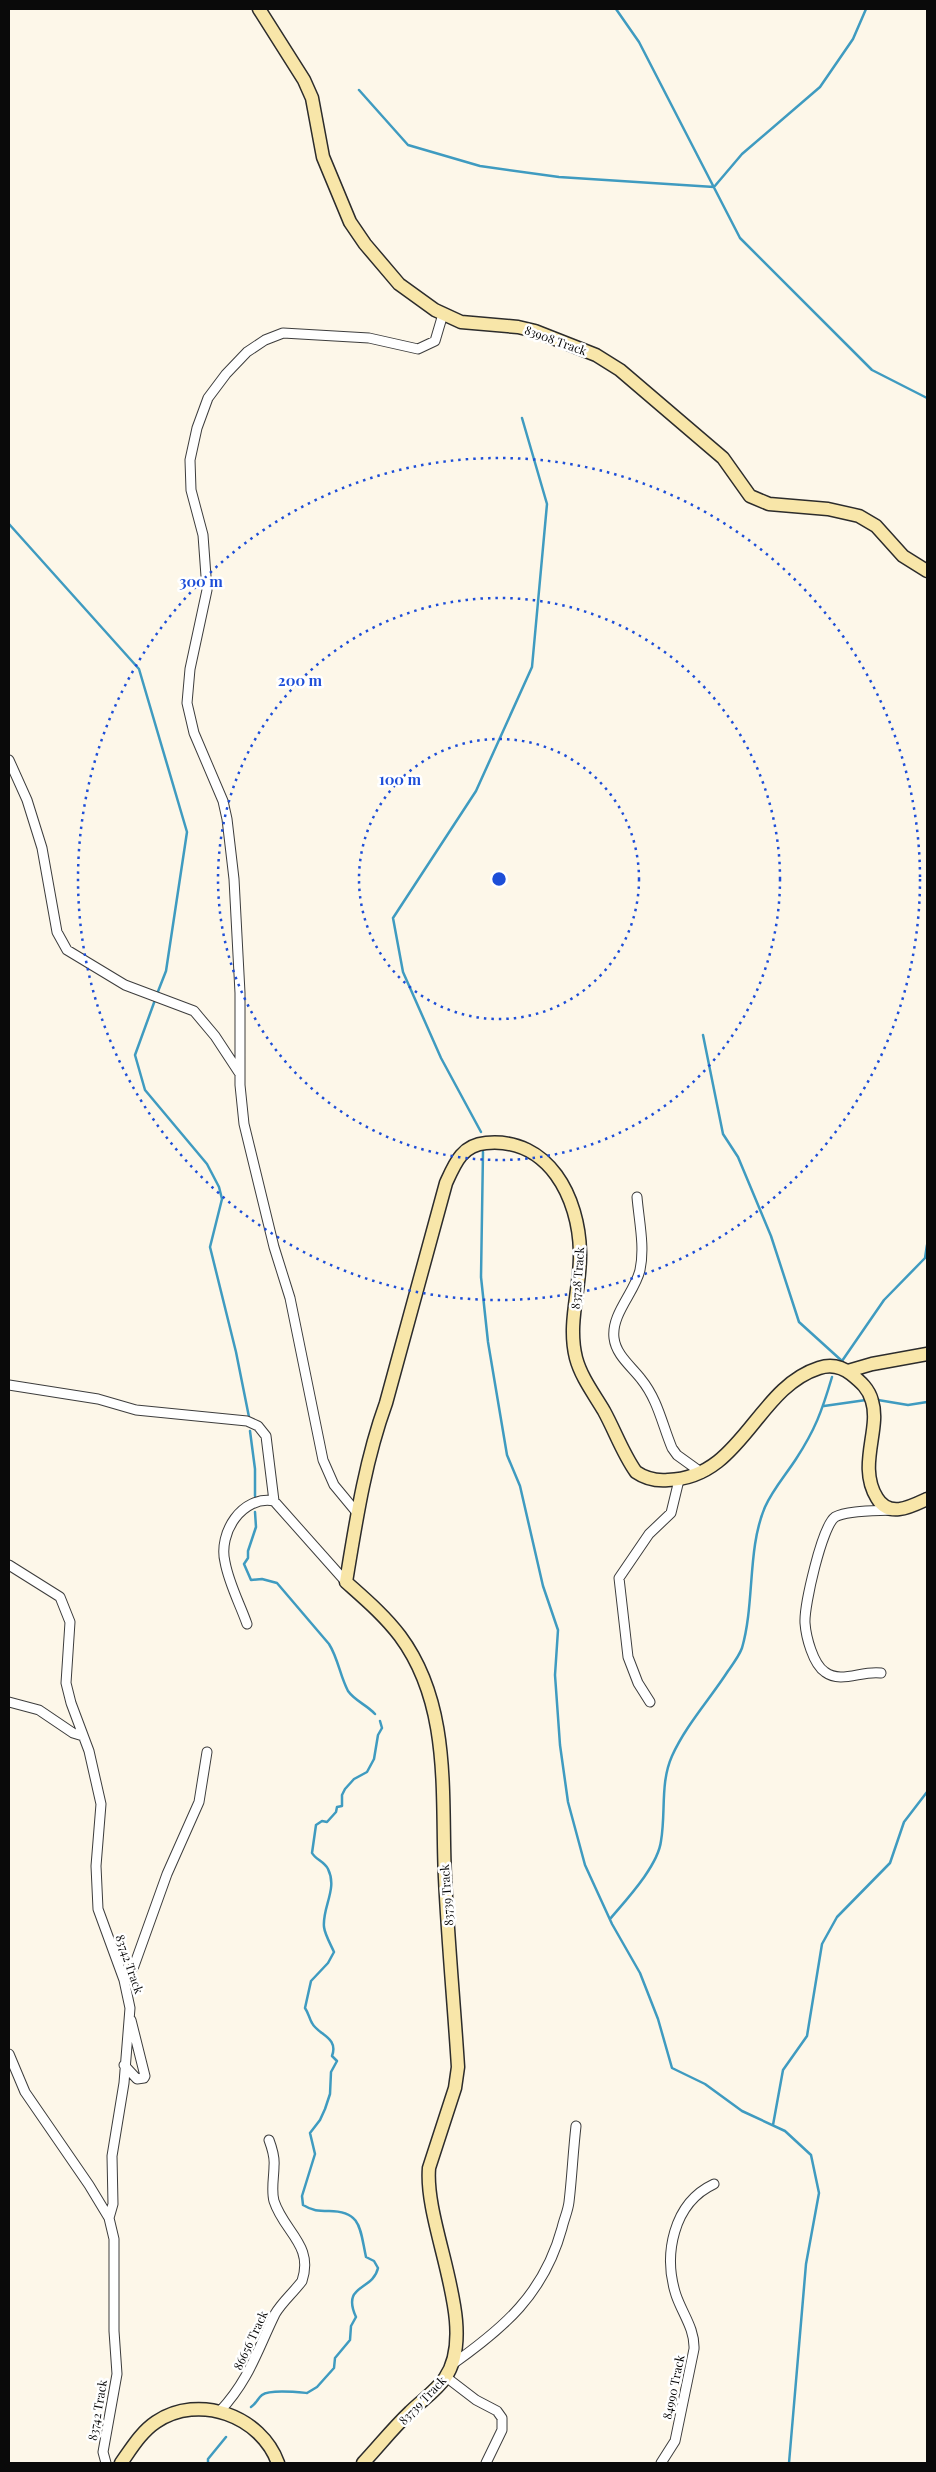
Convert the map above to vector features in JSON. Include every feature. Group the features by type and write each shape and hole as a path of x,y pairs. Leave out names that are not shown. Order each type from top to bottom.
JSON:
{"street":[{"name":"83908 Track","path":"259,9 301,74 310,92 324,157 350,222 377,260 399,284 443,314 461,322 518,326 596,355 620,370 723,458 750,496 770,504 828,509 859,516 876,526 903,556 927,571"},
{"path":"358,1514 338,1491 323,1460 292,1306 247,1143 240,1074 240,992 234,879 227,819 223,801 194,733 186,695 208,590 203,535 191,490 190,460 197,428 208,398 226,374 247,352 274,336 283,334 369,338 418,349 435,341 443,314"},
{"path":"9,760 27,800 42,848 57,932 67,950 125,985 194,1011 215,1036 240,1074"},
{"name":"83728 Track","path":"346,1582 374,1435 386,1403 446,1183 462,1152 472,1146 484,1143 511,1144 537,1154 547,1162 562,1185 577,1222 580,1238 579,1279 573,1337 579,1368 636,1472 649,1479 679,1480 702,1473 737,1445 779,1396 794,1383 818,1368 836,1366 848,1371"},
{"path":"637,1198 642,1254 640,1272 618,1317 614,1339 619,1352 640,1377 656,1402 672,1448 677,1455 702,1473"},
{"path":"848,1371 872,1364 927,1354"},
{"path":"848,1371 862,1383 873,1402 869,1458 870,1480 879,1502 885,1508 892,1510"},
{"path":"9,1385 98,1399 136,1410 247,1421 258,1426 266,1436 274,1501 266,1500 246,1505 238,1513 227,1536 224,1560 247,1624"},
{"path":"650,1702 638,1683 628,1657 618,1578 650,1534 672,1513 679,1480"},
{"path":"881,1673 870,1672 837,1677 825,1672 814,1654 806,1628 805,1615 816,1560 830,1523 835,1517 909,1507 927,1499"},
{"name":"83739 Track","path":"274,1501 346,1582 384,1616 415,1659 430,1697 440,1742 446,1910 458,2067 455,2088 429,2168 428,2181 436,2229 455,2303 456,2330 448,2372 363,2463"},
{"name":"83742 Track","path":"9,1565 52,1590 60,1597 67,1610 70,1622 70,1638 66,1683 89,1752 101,1804 96,1866 98,1909 128,1994 130,2017 124,2064 124,2083 112,2156 113,2204 109,2218 114,2238 114,2331 117,2374 103,2452 106,2463"},
{"path":"9,1702 39,1710 83,1736"},
{"path":"124,1980 134,1966 167,1874 196,1810 207,1752"},
{"path":"124,2064 137,2078 144,2078 146,2076 130,2017"},
{"path":"9,2054 25,2092 44,2122 89,2184 109,2218"},
{"path":"486,2463 502,2430 502,2418 497,2411 476,2400 448,2372 486,2341 533,2294 553,2256 569,2203 576,2126"},
{"name":"86656 Track","path":"220,2411 244,2381 276,2314 302,2281 304,2275 306,2260 304,2249 289,2230 273,2197 274,2160 269,2140"},
{"name":"84990 Track","path":"661,2463 675,2441 694,2349 693,2334 680,2305 672,2277 670,2263 672,2242 680,2219 693,2197 714,2184"},
{"path":"121,2463 139,2439 157,2422 192,2410 220,2411 239,2419 262,2436 275,2453 278,2463"}],"waterway":[{"path":"616,9 639,42 740,238 872,370 927,398"},
{"path":"359,90 408,145 480,166 559,177 714,187 742,154 820,87 853,39 866,9"},
{"path":"481,1132 441,1058 403,972 393,918 476,791 532,667 547,504 522,418"},
{"path":"9,524 139,669 187,832 166,971 157,994"},
{"path":"155,1000 135,1055 145,1090 207,1164 219,1187 222,1199 210,1247 236,1352 249,1417"},
{"path":"703,1035 723,1134 738,1157 771,1236 799,1322 842,1361 884,1300 925,1258 927,1245"},
{"path":"483,1152 481,1277 488,1342 507,1455 520,1486 543,1586 558,1630 555,1675 560,1745 568,1802 585,1865 612,1924 640,1973 658,2019 672,2068 705,2084 742,2111 785,2131 811,2155 819,2193 806,2264 789,2463"},
{"path":"610,1919 648,1872 659,1851 668,1766 684,1734 734,1663 742,1648 749,1613 753,1558 759,1523 772,1494 803,1449 821,1410 832,1377"},
{"path":"824,1406 866,1400"},
{"path":"878,1400 908,1405 927,1402"},
{"path":"250,1431 255,1469 255,1496"},
{"path":"255,1512 256,1527 248,1551 248,1558 244,1564 251,1580 262,1579 277,1583 329,1644 348,1691 375,1714"},
{"path":"251,2407 266,2393 284,2391 307,2393 317,2387 334,2368 335,2358 350,2340 351,2326 356,2317 352,2306 352,2299 355,2293 370,2281 378,2268 374,2261 366,2257 358,2224 354,2218 340,2212 319,2211 310,2208 303,2205 302,2196 315,2154 310,2133 320,2120 325,2109 330,2094 331,2072 337,2061 332,2056 333,2045 330,2040 315,2027 305,2008 311,1981 328,1963 334,1952 324,1927 325,1912 331,1891 331,1876 326,1866 312,1853 316,1825 322,1821 327,1822 336,1812 337,1807 342,1806 342,1795 345,1789 354,1779 367,1772 374,1759 378,1735 382,1728 380,1721"},
{"path":"773,2125 783,2070 807,2036 822,1944 837,1917 890,1863 904,1822 927,1792"},
{"path":"208,2463 208,2459 226,2437"}]}
